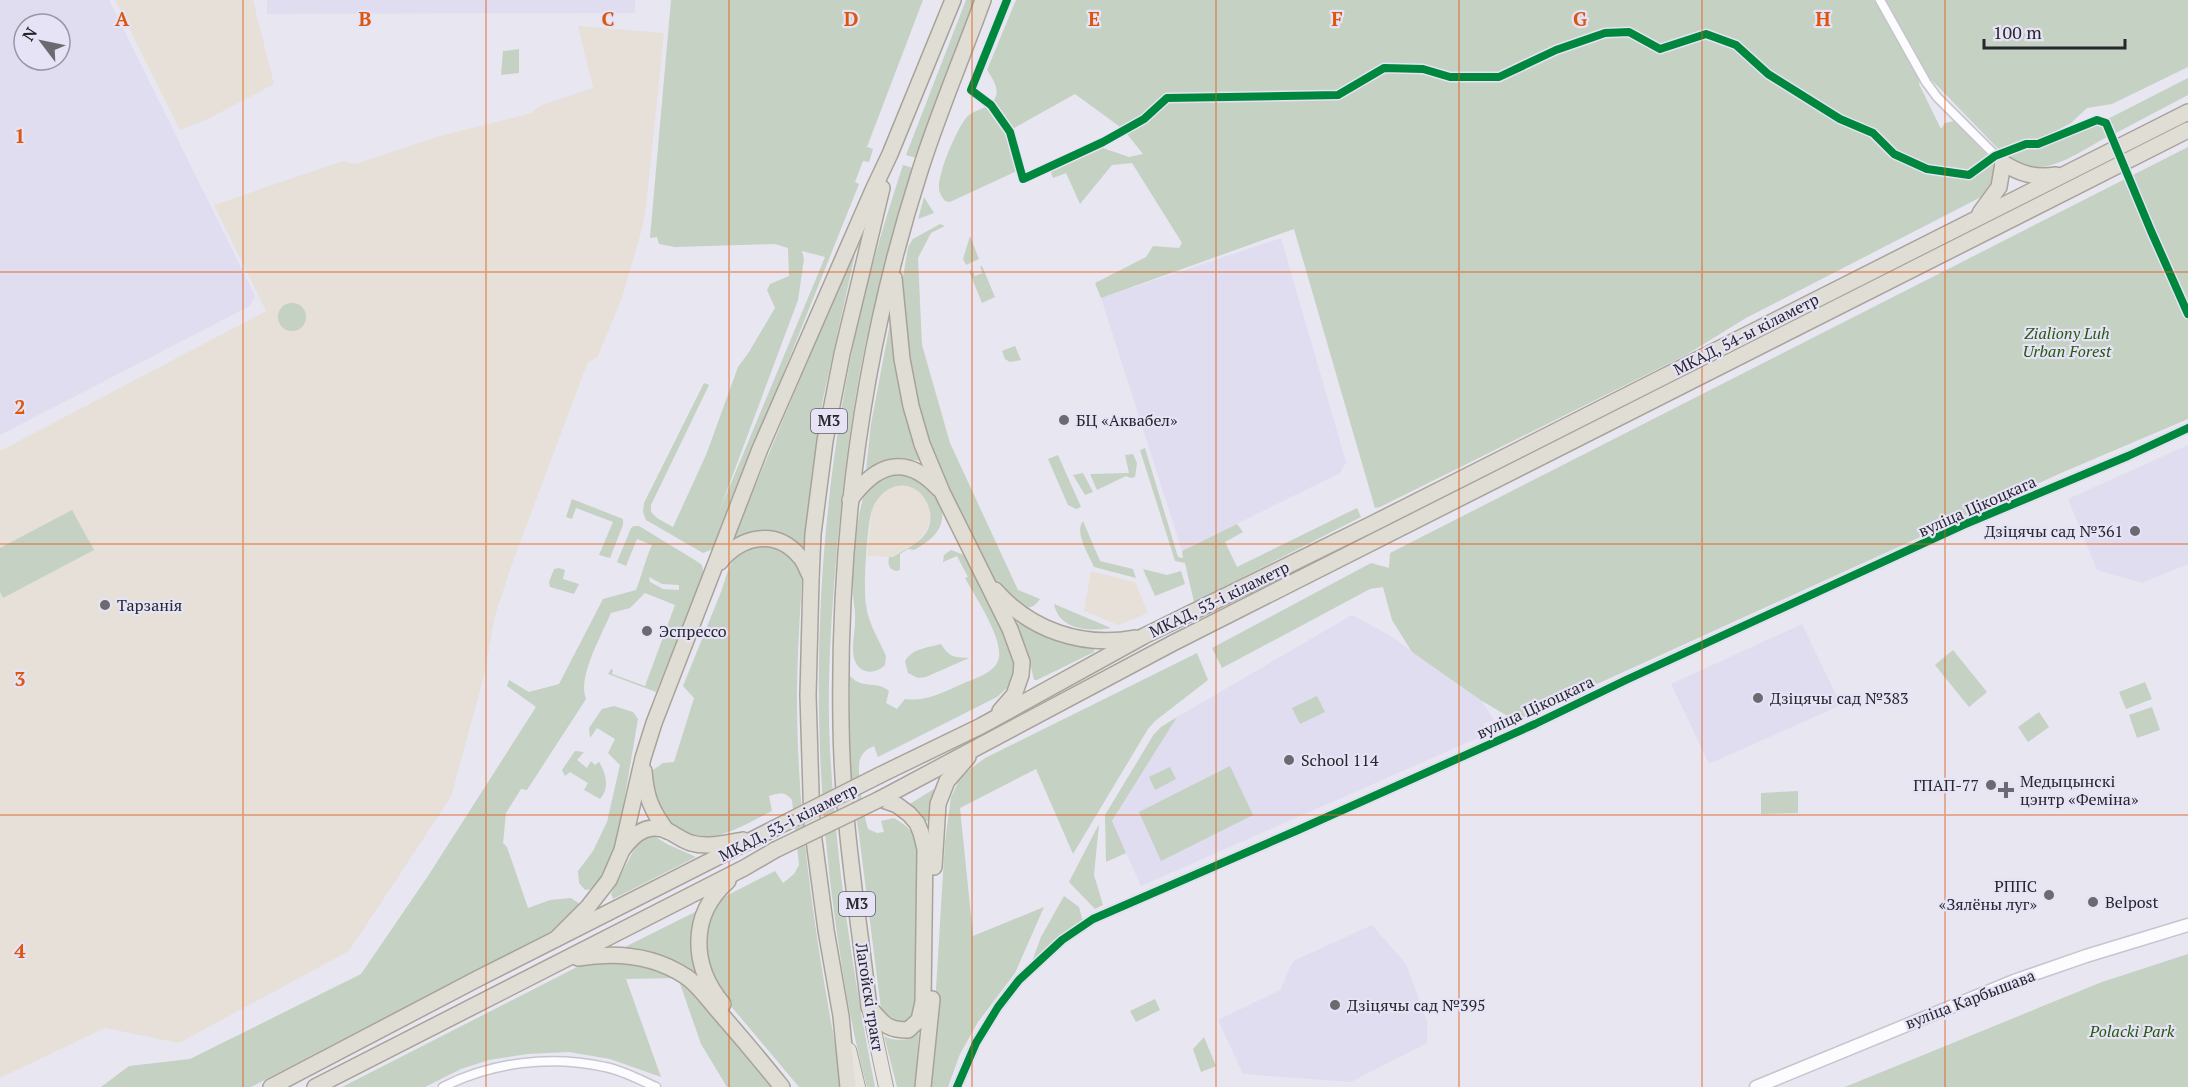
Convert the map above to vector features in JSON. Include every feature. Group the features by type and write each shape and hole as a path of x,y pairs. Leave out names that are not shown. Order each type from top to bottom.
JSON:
{"highway":[{"name":"М3","path":"811,579 813,534 825,441 842,354 891,154 953,0"},
{"name":"М3","path":"850,500 869,372 895,260 922,165 984,0"},
{"name":"МКАД, 54-ы кіламетр","path":"1304,557 2188,112"},
{"name":"МКАД, 54-ы кіламетр","path":"1312,573 2188,130"},
{"path":"622,850 642,758 654,723 760,449 873,190 891,154"},
{"path":"1975,219 1999,187 2002,162 2030,176 2065,174"},
{"path":"895,260 898,318 910,406 922,444 942,492 1010,629 1022,662 1021,675 1014,695 1000,711 981,726"},
{"path":"850,500 872,476 891,468 912,468 922,473 942,492"},
{"name":"Лагойскі тракт","path":"850,500 841,641 841,726 844,800 869,1007"},
{"path":"716,566 728,552 740,543 764,538 785,544 797,553 802,558 811,579"},
{"name":"МКАД, 53-і кіламетр","path":"271,1087 556,939 981,726 1144,636 1304,557"},
{"name":"МКАД, 53-і кіламетр","path":"315,1087 879,799 1173,643 1312,573"},
{"path":"984,578 1019,614 1038,625 1092,641 1125,640 1144,636"},
{"name":"Лагойскі тракт","path":"811,579 808,695 812,825 826,930 841,1016"},
{"path":"923,1087 932,1002 935,835 938,804 947,781 974,750"},
{"path":"642,758 650,808 667,831"},
{"path":"869,1007 884,1024 894,1030 908,1030 919,1020 923,1002 925,849 917,823 909,814 897,805 879,799"},
{"path":"556,939 588,907 604,887 622,850 642,830 652,828 667,831 689,843 700,845 757,837"},
{"path":"744,868 716,894 698,934 698,956 718,999 792,1087"},
{"path":"563,961 621,954 652,961 686,976 705,995 782,1087"},
{"path":"841,1016 848,1087"}],"main road":[{"name":"вуліца Карбышава","path":"1756,1087 2014,981 2188,925"},
{"name":"Лагойскі тракт","path":"869,1007 886,1087"},
{"name":"Лагойскі тракт","path":"841,1016 858,1087"}],"street":[{"path":"1880,0 1926,82 1937,97 2002,162"},
{"name":"вуліца Цікоцкага","path":"957,1087 976,1043 998,1007 1019,980 1062,940 1094,919 1535,724 1963,525 2128,456 2188,428"},
{"path":"443,1087 492,1068 523,1063 573,1061 607,1067 656,1087"}],"shaded area":[{"path":"0,0 109,0 255,296 250,306 0,435"},
{"path":"115,0 253,0 274,84 210,118 180,130"},
{"path":"267,0 635,0 635,13 267,14"},
{"path":"578,26 664,33 646,207 622,298 598,356 587,364 512,564 495,616 483,680 451,797 349,951 179,1043 105,1028 0,1078 0,451 266,311 214,205 343,161 355,164 440,136 532,113 539,106 593,88"},
{"path":"1281,238 1346,462 1340,473 1182,551 1101,298"},
{"name":"Дзіцячы сад №361","path":"2188,445 2188,564 2142,583 2097,570 2068,499"},
{"path":"899,485 912,487 923,494 930,504 931,518 926,532 916,542 893,557 867,556 872,509 889,489"},
{"path":"1091,571 1135,582 1148,613 1118,625 1084,611"},
{"name":"School 114","path":"1352,615 1389,635 1482,701 1494,720 1483,724 1487,734 1141,886 1112,822 1177,717"},
{"name":"Дзіцячы сад №383","path":"1802,624 1841,705 1709,764 1671,684"},
{"name":"Дзіцячы сад №395","path":"1372,925 1406,964 1427,1021 1427,1043 1351,1082 1243,1074 1218,1020 1280,990 1293,961"}],"green space":[{"path":"671,0 923,0 867,147 873,149 869,162 863,161 855,182 859,184 713,549 703,553 646,520 643,512 644,503 704,383 709,385 651,505 651,512 657,518 673,527 706,455 738,367 775,308 767,290 770,284 789,276 788,248 775,244 675,247 659,244 657,237 650,238","holes":["802,251 825,257 719,512 798,300 804,259"]},
{"path":"966,0 977,0 916,158 906,155"},
{"path":"1016,0 1874,0 1875,2 1878,0 2188,0 2188,67 2112,104 2087,108 2071,123 2050,134 2094,126 2188,78 2188,95 2116,133 2112,124 2103,127 2107,137 2059,163 2034,167 2021,165 2008,159 1923,71 1919,84 1941,129 1945,123 1954,121 1995,163 1995,176 1983,196 1746,318 1686,355 1375,508 1294,229 1101,298 1095,283 1146,257 1153,246 1179,248 1182,243 1132,163 1112,165 1080,204 1066,173 1053,178 1051,172 1103,148 1129,157 1143,154 1123,129 1075,94 1009,131 1019,170 950,202 945,201 940,194 941,173 957,132 969,115 991,104 996,96 996,86 987,70"},
{"path":"519,49 519,73 501,75 503,51"},
{"name":"Zialiony Luh Urban Forest","path":"2188,147 2188,419 2061,473 1516,721 1482,701 1412,652 1392,620 1383,587 1370,589 1222,668 1212,648 1371,563 1389,568 1390,553"},
{"path":"903,165 913,168 870,323 851,428 838,533 829,667 830,749 841,876 875,1087 867,1087 844,978 826,837 820,762 820,612 825,537 845,388 860,314"},
{"path":"924,197 934,213 918,219"},
{"path":"940,224 945,226 931,233 918,258 922,345 950,443 1018,590 1040,599 1029,607 1024,608 994,583 934,460 913,400 902,307 903,277 908,247 913,239"},
{"path":"970,236 979,259 966,265 963,259"},
{"path":"858,241 823,399 812,474 805,549 789,536 769,531 748,533 731,544"},
{"path":"982,266 995,297 982,303 969,271 972,270 975,276 983,273 980,267"},
{"path":"292,303 302,307 306,317 302,327 292,331 282,327 278,317 282,307"},
{"path":"890,323 900,394 921,461 895,458 866,469 871,424"},
{"path":"1015,346 1021,360 1010,362 1005,359 1002,351"},
{"path":"1145,448 1178,557 1183,558 1182,551 1237,524 1243,532 1225,542 1237,567 1357,508 1361,517 1194,602 1185,563 1175,561 1140,450"},
{"path":"1133,454 1137,463 1135,477 1126,476 1097,490 1090,474 1129,473 1125,455"},
{"path":"1058,455 1081,507 1076,509 1068,505 1048,459"},
{"path":"1083,473 1093,492 1085,495 1073,475"},
{"path":"897,475 915,479 931,489 941,505 941,524 934,536 926,542 914,550 908,549 900,554 900,570 896,571 889,566 889,557 911,546 926,533 930,524 928,505 917,490 908,486 899,486 884,493 873,507 867,542 865,597 869,618 886,656 885,665 869,672 858,666 853,650 855,612 853,570 858,521 868,488 878,481"},
{"path":"572,499 623,519 623,525 610,558 599,555 613,522 576,508 572,519 566,517"},
{"path":"72,510 94,550 3,598 0,592 0,548"},
{"path":"1083,521 1100,561 1133,569 1136,578 1094,567 1081,537"},
{"path":"639,526 698,562 702,565 704,574 656,692 608,674 611,669 612,674 645,686 675,605 645,593 630,608 611,613 588,668 584,690 586,699 527,790 521,789 506,813 503,843 507,847 528,908 550,900 571,898 583,906 575,916 546,934 251,1087 101,1087 129,1066 190,1059 361,974 428,876 536,707 507,686 509,680 529,692 559,684 603,599 636,590 652,545 637,539 626,566 617,562 631,528","holes":["649,577 662,584 679,585 679,590 663,589 650,582"]},
{"path":"758,547 774,548 786,553 795,562 802,577 797,699 801,797 818,943 843,1087 799,1087 725,999 710,973 704,932 712,913 722,898 775,871 783,883 794,874 799,865 792,800 782,794 769,796 772,811 734,830 708,836 696,835 683,830 670,821 661,810 654,791 653,770 663,763 674,762 694,698 683,686 728,570 735,557"},
{"path":"951,550 964,555 1009,644 1014,666 1013,678 1007,688 997,697 878,757 874,746 862,754 860,759 860,783 868,829 877,833 884,832 881,821 894,818 908,828 917,846 921,888 919,1003 908,1020 898,1021 881,1009 849,774 850,676 860,683 879,686 889,691 886,703 897,709 905,699 913,700 934,696 981,676 994,667 999,655 994,633 965,578 968,577 957,556 943,562 944,555"},
{"path":"554,569 565,570 563,579 579,584 574,594 550,587 549,582"},
{"path":"1143,569 1167,575 1181,571 1185,584 1155,596"},
{"path":"1054,604 1111,628 1094,630 1068,624 1057,613"},
{"path":"1018,623 1063,643 1094,647 1094,652 1034,680 1027,650 1015,626"},
{"path":"941,644 953,656 969,658 926,677 918,678 908,673 905,661 912,653"},
{"path":"1953,650 1987,692 1969,707 1935,665"},
{"path":"1197,653 1208,680 1148,729 1073,854 1036,769 960,808 973,936 1044,907 1015,973 978,1022 960,1054 948,1087 930,1087 945,841 951,797 961,776 985,758"},
{"path":"2145,682 2152,699 2126,709 2119,692"},
{"path":"1317,696 1325,712 1300,724 1292,708"},
{"path":"614,706 633,712 638,719 616,849 600,882 593,889 585,890 579,883 578,871 593,851 607,822 620,765 608,753 615,739 597,728 590,738 589,728 602,709"},
{"path":"2152,707 2160,730 2137,738 2129,715"},
{"path":"2039,712 2049,727 2028,742 2018,727"},
{"path":"1177,717 1112,821 1126,853 1106,862 1105,815 1154,734"},
{"path":"575,751 584,752 577,760 587,768 591,761 595,765 599,762 606,785 600,799 584,790 588,783 570,772 565,776 562,770"},
{"path":"1230,766 1253,815 1161,861 1139,812"},
{"path":"1170,767 1176,779 1155,790 1149,777"},
{"path":"934,789 937,792 930,807 928,821 925,821 921,814 908,805"},
{"path":"1798,791 1798,813 1761,814 1761,793"},
{"path":"1099,824 1094,875 1103,905 1095,909 1069,882"},
{"path":"651,834 696,857 613,899 611,894 640,838"},
{"path":"1064,896 1079,907 1083,922 1031,964 1041,937"},
{"path":"701,909 693,943 694,958 700,976 697,978 623,948"},
{"name":"Polacki Park","path":"2188,954 2188,1087 1845,1087 2102,982"},
{"path":"616,958 681,977 775,1087 727,1087 701,1044 678,978 626,979 661,1077 610,1059 569,1052 528,1054 489,1060 461,1069 425,1087 342,1087 581,965"},
{"path":"1155,999 1160,1010 1136,1022 1130,1011"},
{"path":"919,1033 915,1087 897,1087 884,1036 902,1040"},
{"path":"1204,1037 1216,1066 1201,1072 1193,1049"}],"cycle path":[{"path":"1007,0 971,90 991,105 1010,132 1023,179 1103,142 1144,119 1167,98 1338,95 1384,68 1423,69 1450,77 1499,77 1556,50 1605,33 1629,32 1660,49 1706,34 1736,45 1768,74 1840,119 1873,133 1894,154 1927,169 1969,175 1995,156 2026,144 2038,144 2097,120 2106,123 2188,314"},
{"path":"957,1087 976,1043 998,1007 1019,980 1062,940 1093,919 1535,724 1963,525 2128,456 2188,428"}],"place":[{"name":"БЦ «Аквабел»","path":"1064,420"},
{"name":"Дзіцячы сад №361","path":"2135,531"},
{"name":"Тарзанія","path":"105,605"},
{"name":"Эспрессо","path":"647,631"},
{"name":"Дзіцячы сад №383","path":"1758,698"},
{"name":"School 114","path":"1289,760"},
{"name":"ГПАП-77","path":"1991,785"},
{"name":"Медыцынскі цэнтр «Феміна»","path":"2006,790"},
{"name":"РППС «Зялёны луг»","path":"2049,895"},
{"name":"Belpost","path":"2093,902"},
{"name":"Дзіцячы сад №395","path":"1335,1005"}]}
